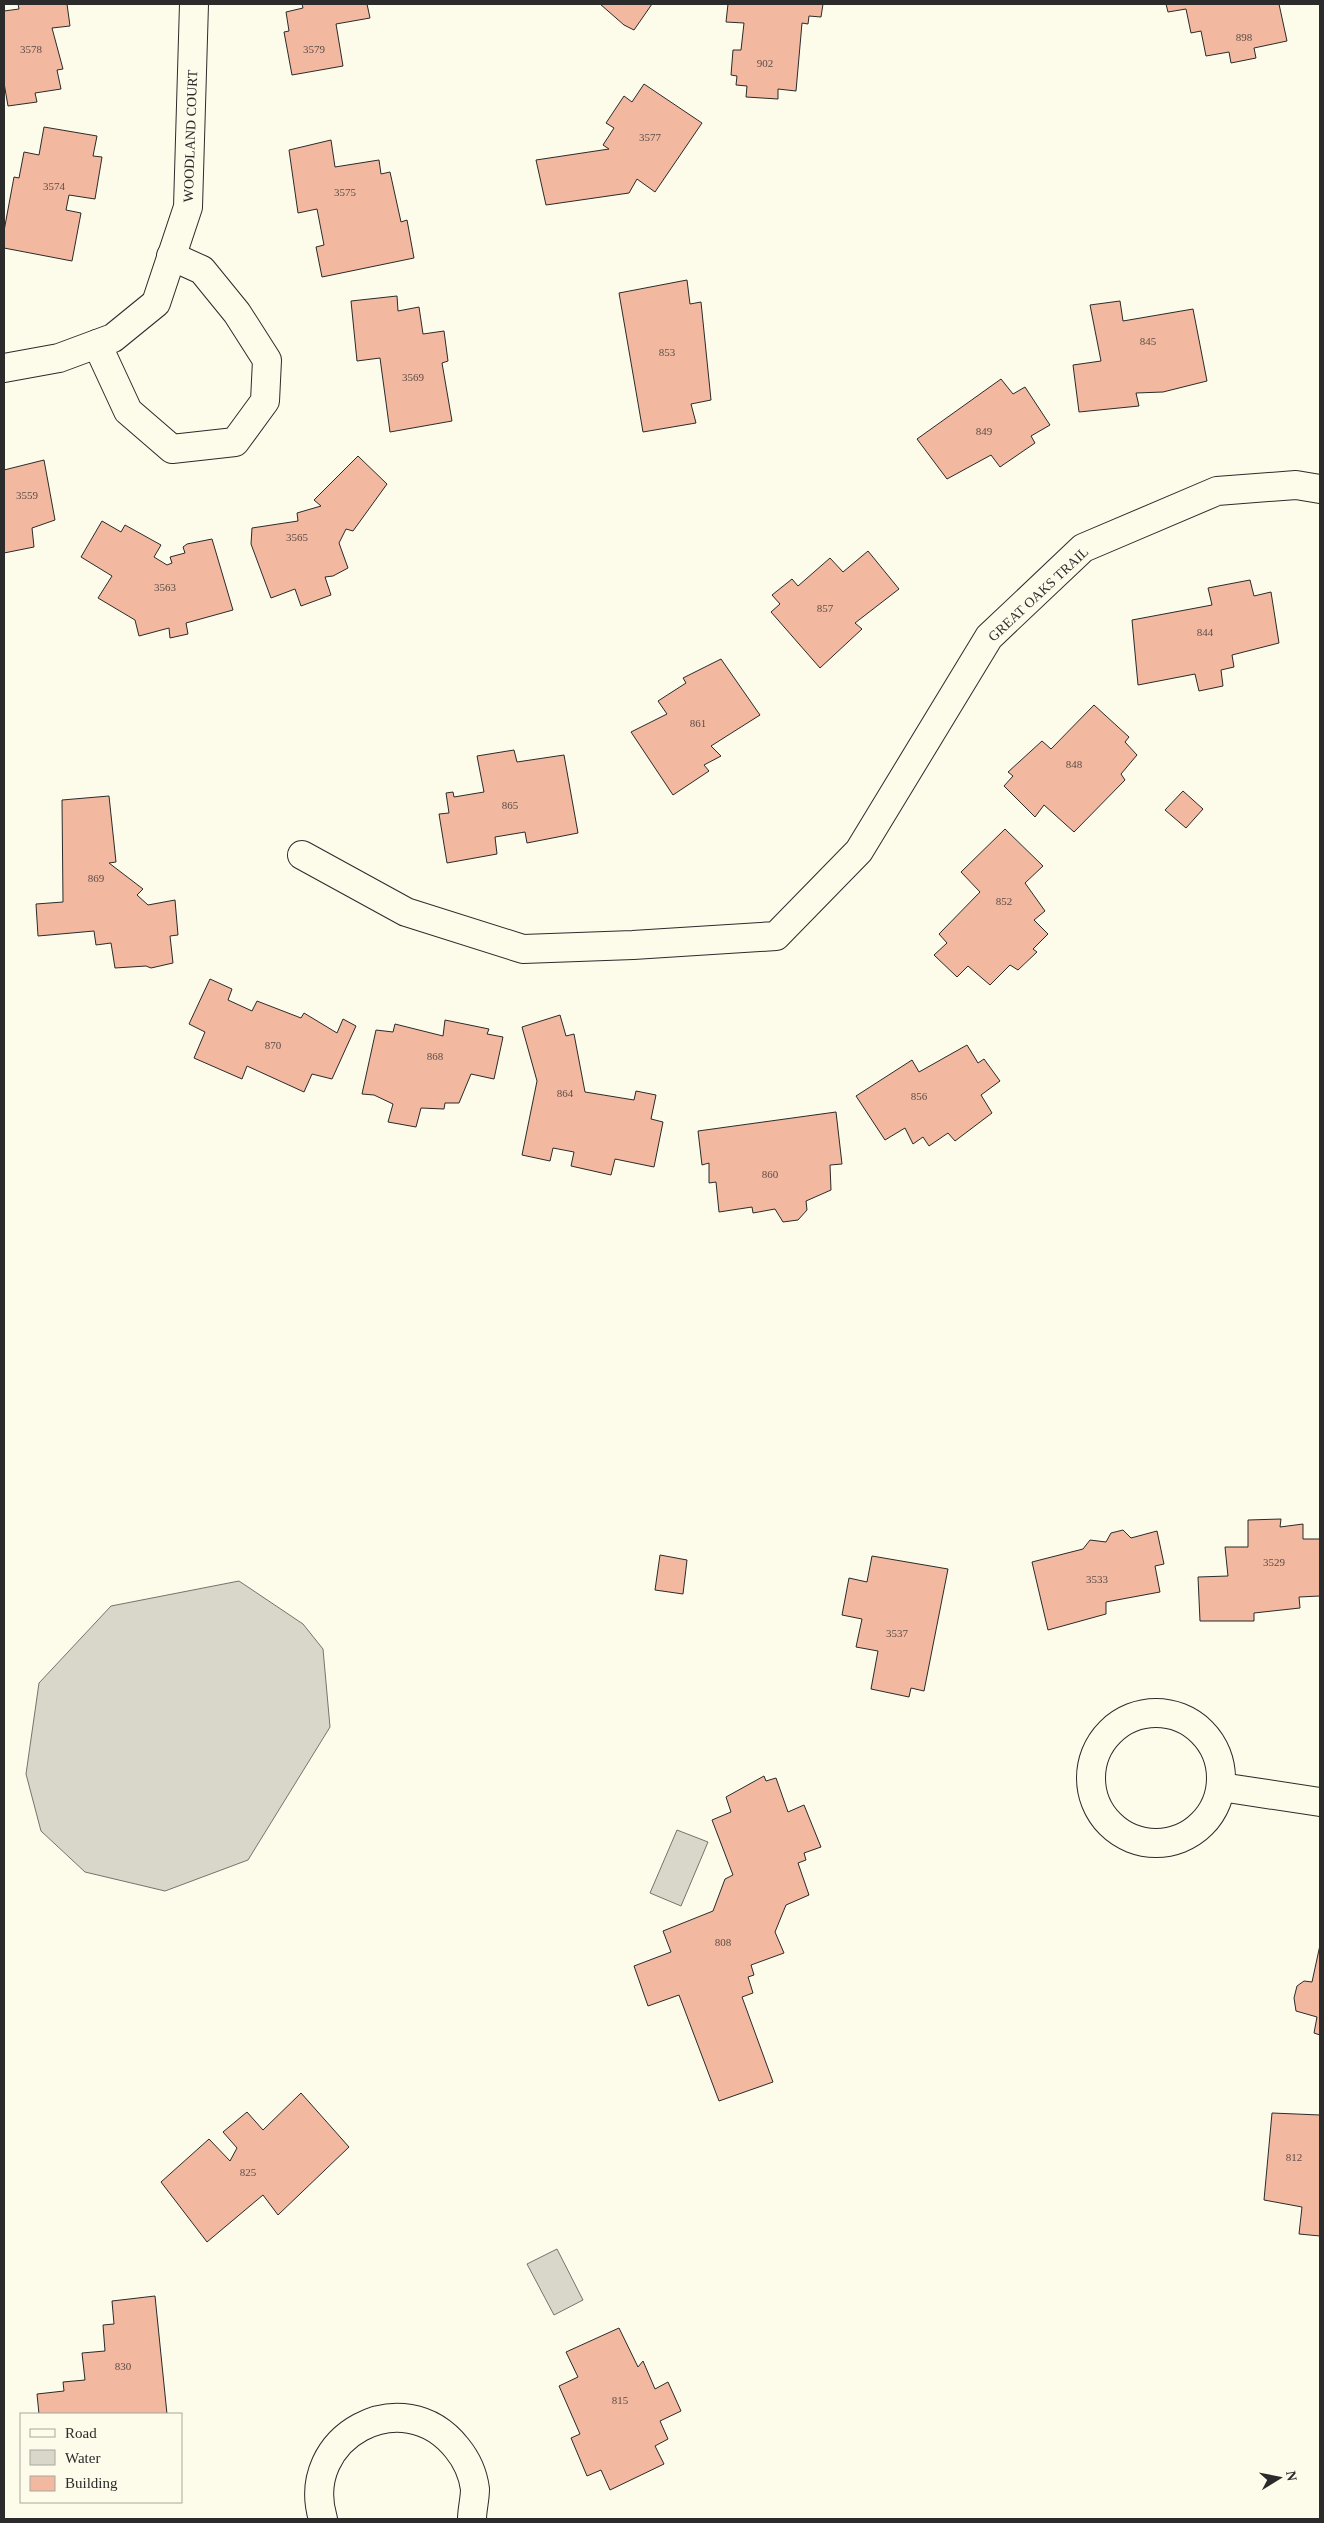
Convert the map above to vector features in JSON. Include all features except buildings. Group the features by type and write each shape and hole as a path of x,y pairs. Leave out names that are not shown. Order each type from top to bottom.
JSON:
{"street":[{"name":"WOODLAND COURT","path":"4,368 59,358 113,338 156,303 188,207 194,4"},
{"path":"97,344 128,411 172,449 235,442 265,401 267,360 237,313 202,270 171,256"},
{"name":"GREAT OAKS TRAIL","path":"302,855 406,912 523,949 633,946 776,936 859,851 989,637 1082,548 1217,491 1296,485 1320,488"},
{"path":"1166,1713 1190,1721 1208,1739 1220,1762 1221,1787 1212,1811 1195,1830 1172,1841 1147,1842 1123,1834 1104,1817 1093,1794 1092,1768 1100,1744 1117,1725 1140,1714 1166,1713"},
{"path":"1221,1787 1320,1802"},
{"path":"323,2519 318,2503 322,2472 336,2445 360,2426 390,2417 421,2421 447,2435 466,2459 475,2489 472,2519"}],"water":[{"path":"239,1581 303,1624 323,1649 330,1727 248,1860 165,1891 85,1872 41,1831 26,1774 39,1683 111,1606"},
{"path":"677,1830 708,1842 681,1906 650,1893"},
{"path":"557,2249 583,2300 554,2315 527,2264"}]}
